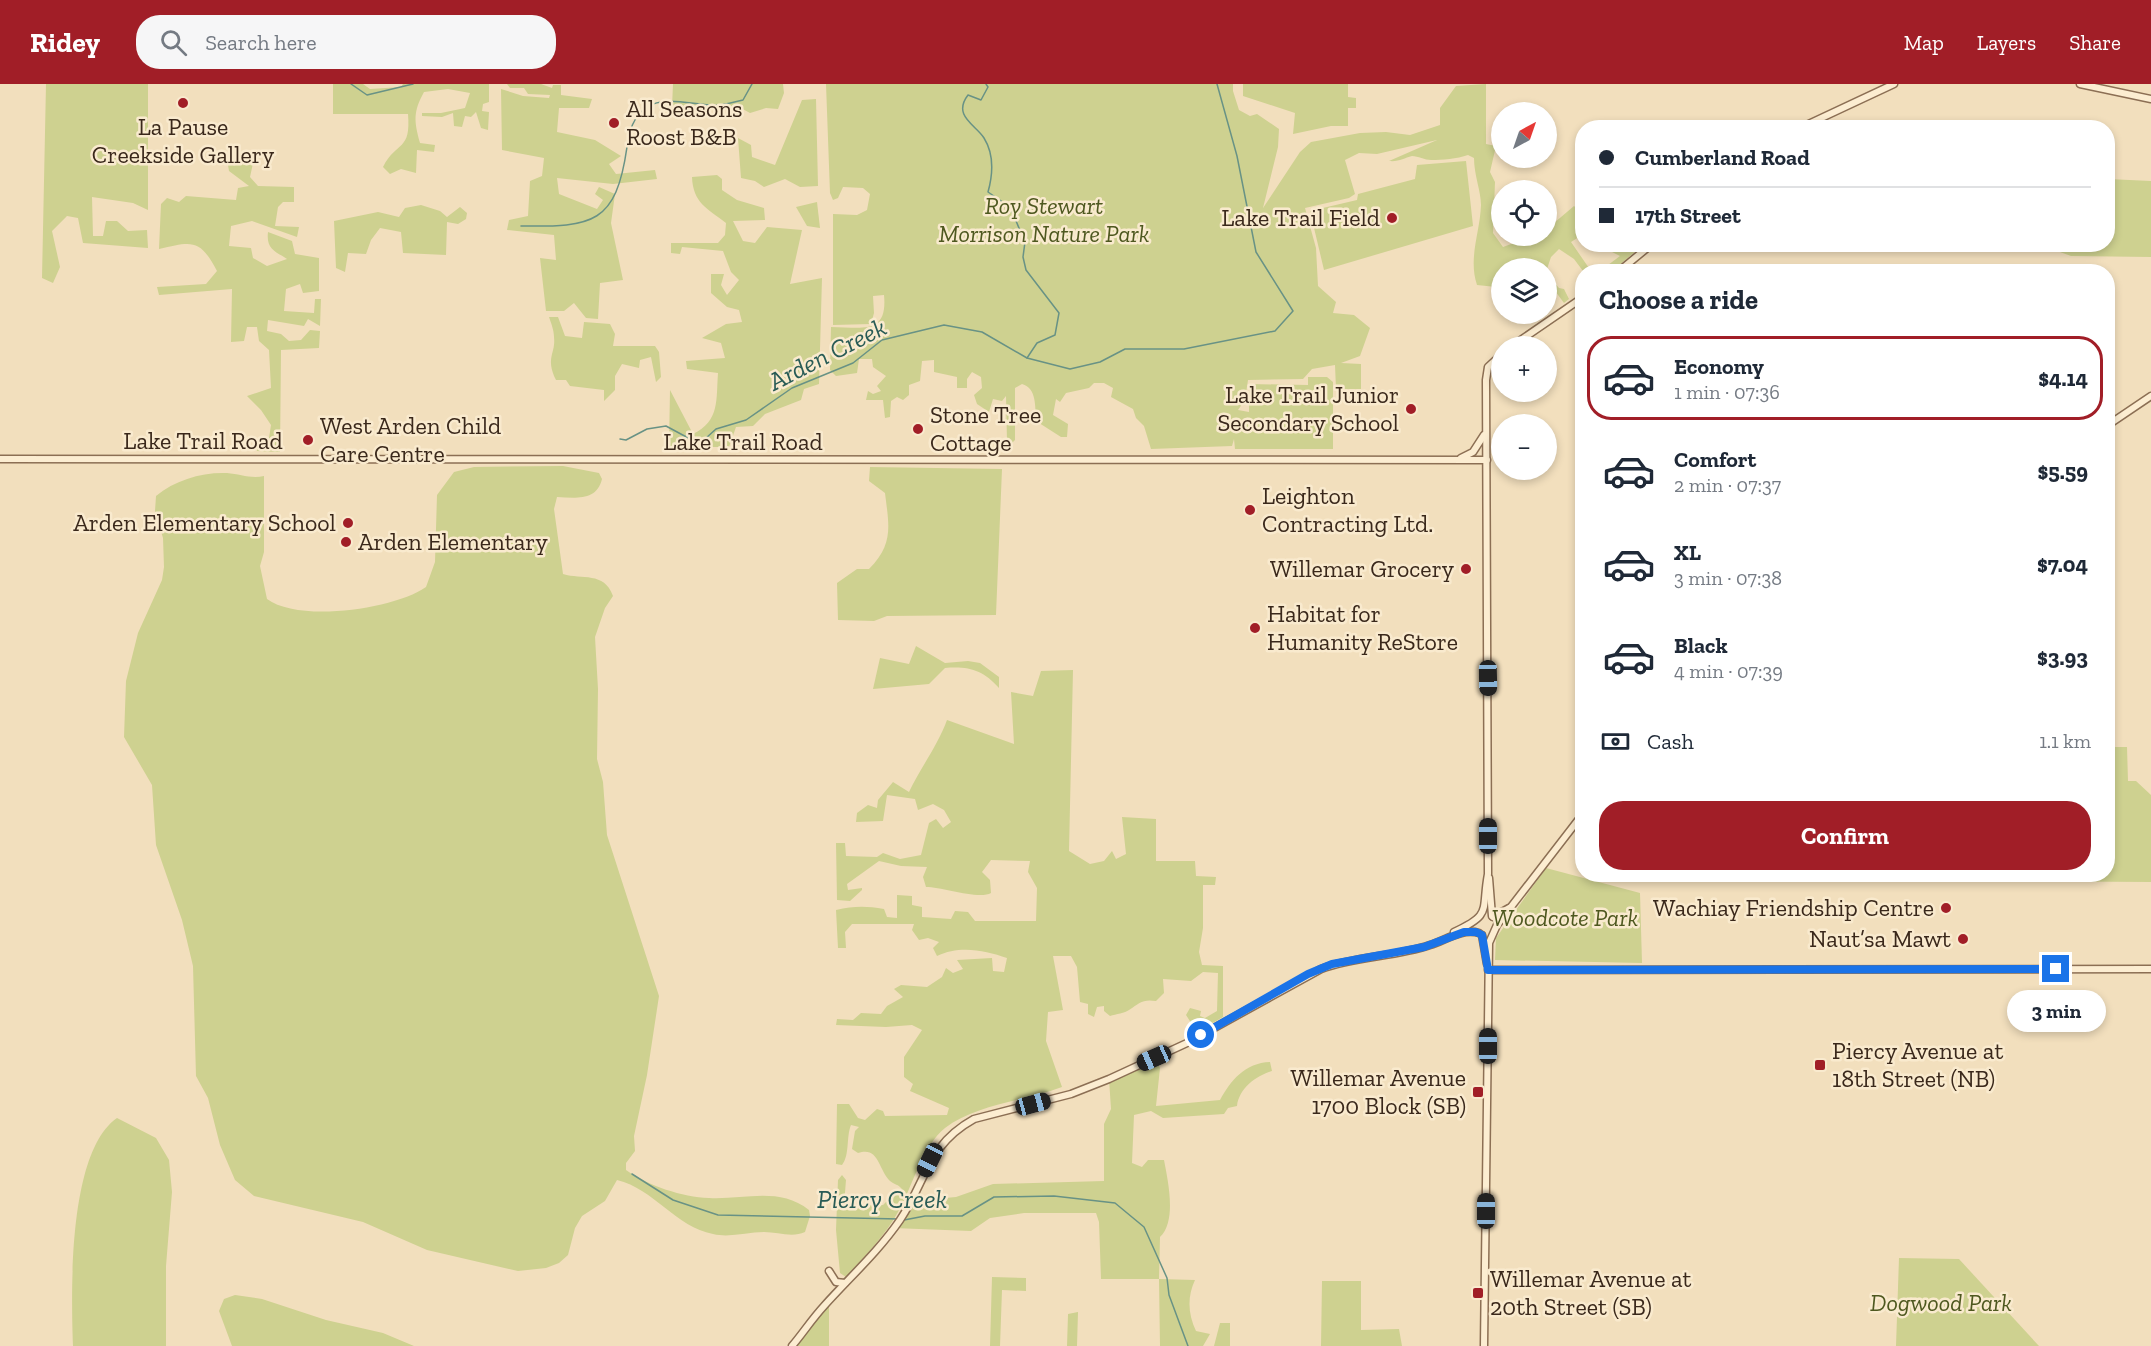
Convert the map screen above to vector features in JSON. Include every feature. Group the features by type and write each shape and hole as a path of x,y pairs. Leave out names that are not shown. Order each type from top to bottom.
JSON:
{"street":[{"path":"1817,120 1894,84"},
{"path":"2080,84 2151,99"},
{"path":"1628,264 1642,252"},
{"path":"1527,336 1575,303"},
{"path":"1488,970 1479,919 1485,908 1488,874 1486,431 1487,371 1491,363"},
{"path":"2115,419 2151,396"},
{"path":"1455,460 1473,452 1486,431"},
{"name":"Lake Trail Road","path":"0,459 1487,460"},
{"path":"1484,1346 1488,970 1492,935 1497,925 1575,824"},
{"path":"1488,874 1492,916 1497,925"},
{"path":"1441,940 1479,919 1492,916 1514,904"},
{"path":"792,1346 900,1220 930,1160 960,1126 974,1119 1071,1094 1109,1079 1187,1043 1321,969 1343,962 1424,947 1464,932 1492,935"},
{"path":"1488,970 2151,969"},
{"path":"829,1271 836,1282 846,1283"}],"green space":[{"path":"46,84 148,84 148,210 133,203 92,197 93,236 103,236 106,221 117,221 128,231 147,230 148,248 83,243 78,218 67,216 52,231 60,267 53,283 42,278"},
{"path":"333,84 363,84 370,89 401,87 403,84 489,84 489,102 483,104 482,111 489,112 488,130 481,128 476,112 471,117 465,116 462,127 454,126 453,113 442,117 422,116 422,113 441,113 465,108 470,93 448,89 424,92 416,111 417,129 420,143 435,145 434,152 417,150 416,173 401,169 390,174 383,167 405,140 408,114 333,114"},
{"path":"507,84 541,84 552,88 553,85 561,85 561,95 592,99 589,108 559,108 557,132 595,140 621,156 609,164 616,174 655,170 657,179 613,184 557,178 559,194 597,209 603,200 595,194 599,187 615,194 611,223 623,280 600,283 598,319 586,318 574,303 564,311 546,311 540,258 556,260 554,235 507,230 509,220 528,216 530,181 542,176 544,158 502,150 501,89 523,96 549,98 550,95 528,94 524,88 510,88"},
{"path":"673,84 783,84 784,93 778,109 766,108 750,113 737,106 672,107"},
{"name":"Roy Stewart Morrison Nature Park","path":"826,84 1233,84 1239,110 1250,116 1257,114 1279,129 1278,147 1263,208 1300,152 1311,142 1360,133 1386,132 1410,135 1440,125 1440,108 1456,86 1486,84 1486,144 1491,145 1490,172 1494,180 1491,180 1491,246 1557,246 1557,220 1574,206 1575,239 1571,242 1575,252 1578,252 1586,264 1578,264 1559,249 1551,258 1491,258 1491,286 1477,285 1474,255 1481,205 1474,158 1468,155 1431,160 1412,156 1389,161 1437,140 1377,154 1359,153 1345,160 1355,194 1349,198 1305,208 1316,248 1318,286 1336,302 1333,313 1354,315 1370,328 1360,356 1341,363 1361,364 1361,389 1336,389 1335,365 1312,369 1303,379 1248,380 1245,400 1238,410 1249,412 1249,384 1308,385 1308,377 1327,377 1333,382 1333,449 1235,449 1234,439 1232,446 1151,449 1144,426 1136,418 1133,409 1111,397 1113,388 1104,383 1094,383 1089,388 1066,393 1060,402 1056,399 1053,415 1068,424 1067,437 1061,437 1036,421 1033,394 1027,386 1022,384 1015,388 1015,440 1011,444 1007,441 1006,396 1002,401 993,399 989,412 977,404 974,395 982,388 981,377 972,372 967,379 967,388 957,388 957,377 934,372 934,360 922,361 920,381 909,385 909,395 903,400 897,397 891,401 890,417 885,418 883,400 866,400 868,391 873,394 881,391 877,386 886,376 873,367 872,359 859,359 857,373 836,376 830,370 831,327 870,326 882,317 884,308 884,295 873,296 874,313 871,324 833,325 833,214 857,215 867,210 870,194 863,188 843,187 838,198 833,200 830,193"},
{"path":"1243,84 1348,84 1348,97 1356,98 1356,108 1348,108 1348,126 1331,126 1293,134 1295,113 1243,96"},
{"path":"816,99 818,186 800,187 785,179 764,187 755,181 741,178 738,138 751,145 752,157 775,165 802,100"},
{"path":"243,152 255,154 250,177 258,186 294,187 294,202 283,202 278,207 275,226 299,227 297,237 252,221 231,226 229,246 251,248 253,258 267,266 287,259 270,246 268,232 292,241 295,254 319,258 319,291 303,293 300,284 286,289 284,311 314,313 315,299 321,299 320,326 308,319 304,326 268,320 267,331 281,334 289,341 301,340 310,330 320,331 319,348 281,350 280,452 257,451 256,441 269,438 271,425 261,410 247,396 271,388 269,350 259,341 257,327 247,327 244,341 231,342 232,289 159,295 157,287 206,284 217,271 206,253 194,245 159,249 161,204 167,198 179,202 186,196 236,200 238,188 249,186 229,171 228,165 239,162"},
{"name":"Lake Trail Field","path":"1466,161 1473,226 1324,270 1310,211 1357,200 1358,194 1415,179 1417,165"},
{"path":"717,175 722,179 722,190 737,200 764,208 765,220 733,221 743,241 755,243 767,227 802,230 790,284 822,278 819,384 804,389 801,400 765,414 753,426 736,427 729,447 669,447 670,390 693,434 708,423 715,409 718,373 687,369 686,361 725,358 721,343 702,338 726,324 742,322 739,310 727,307 711,293 711,274 724,274 721,285 727,295 739,280 731,272 723,251 682,247 680,254 671,253 671,243 718,243 725,235 726,223 702,204 693,186 692,177"},
{"path":"2115,179 2151,181 2151,257 2071,256 2060,252 2115,252"},
{"path":"817,202 820,228 807,226 796,207"},
{"path":"421,205 440,211 447,217 460,207 467,213 466,219 458,224 447,222 446,255 403,253 401,232 380,228 371,240 366,254 348,253 345,272 336,268 334,221 378,212 399,217 405,208"},
{"path":"1612,252 1635,252 1620,264 1609,264 1620,256"},
{"path":"1557,286 1564,289 1569,299 1564,303 1557,294"},
{"path":"549,317 558,317 565,336 582,338 584,322 610,324 615,334 613,346 655,346 659,352 661,377 656,382 651,357 640,360 639,368 622,364 615,376 615,390 604,401 604,390 570,386 566,380 556,380 551,366 554,337"},
{"path":"563,466 599,473 602,479 596,491 591,495 578,498 557,497 554,509 563,574 598,580 609,588 613,596 605,608 595,637 598,689 597,759 603,782 607,835 659,996 647,1075 634,1136 635,1151 626,1163 626,1170 655,1186 688,1195 709,1198 773,1196 786,1198 809,1210 810,1216 805,1232 800,1234 764,1232 713,1234 688,1224 642,1191 617,1180 605,1201 582,1216 575,1228 568,1255 559,1263 546,1268 518,1271 427,1250 363,1222 254,1196 235,1180 220,1145 208,1098 196,1076 193,966 182,920 156,845 152,785 124,737 126,681 138,633 162,580 163,538 155,511 156,496 163,490 189,478 208,474 264,476 264,552 260,566 267,599 282,606 323,612 371,607 393,602 426,587 435,562 437,495 454,472 474,467"},
{"path":"870,467 1002,469 996,615 887,616 874,621 838,620 837,583 857,569 869,569 883,551 888,534 885,493 869,481"},
{"path":"916,646 945,663 968,661 980,663 999,677 999,688 981,673 968,669 945,668 929,684 873,689 880,658 909,664"},
{"path":"1073,670 1069,851 1090,864 1104,861 1112,851 1116,859 1126,854 1122,817 1156,819 1156,861 1195,861 1196,876 1216,877 1215,885 1203,885 1203,928 1199,952 1202,965 1223,966 1223,1017 1197,1032 1186,1015 1190,1008 1201,1011 1200,1016 1205,1018 1217,1011 1218,973 1203,972 1191,981 1163,979 1164,993 1156,1001 1144,1001 1127,1011 1110,1016 1104,1011 1104,1006 1097,1007 1094,1017 1088,1014 1088,1004 1080,1002 1077,967 1071,956 1053,956 1063,1010 1048,1012 1046,1041 1062,1087 986,1108 945,1128 930,1145 893,1221 846,1277 840,1273 836,1230 838,1180 842,1175 846,1180 844,1205 883,1205 898,1190 902,1189 890,1181 874,1156 865,1152 858,1153 852,1149 855,1131 859,1127 851,1125 844,1161 842,1165 836,1164 837,1104 849,1104 858,1118 865,1120 877,1109 883,1111 885,1116 947,1115 949,1108 910,1091 913,1084 904,1077 904,1057 922,1030 912,1025 886,1027 836,1025 837,1019 853,1020 861,1013 881,1014 887,1006 903,997 894,989 901,985 927,987 942,977 946,968 953,973 963,969 957,960 992,958 993,971 1004,972 1007,958 972,950 954,951 937,956 933,948 939,942 928,938 919,940 912,930 914,924 852,924 845,932 846,948 838,948 836,910 854,907 878,908 884,909 887,917 897,918 897,895 912,896 912,905 922,907 922,917 951,919 955,911 968,912 975,921 1036,921 1037,888 1028,872 1030,861 991,860 982,872 990,880 991,893 978,895 926,887 923,877 927,867 901,866 879,861 847,884 848,890 862,888 862,890 850,901 837,900 836,843 845,843 846,856 877,857 883,853 900,859 921,855 929,823 936,819 943,828 951,822 944,810 933,804 918,810 915,799 887,795 883,821 856,822 857,813 868,805 877,808 878,800 893,782 909,792 947,720 1014,744 1011,692 1033,696 1041,671"},
{"path":"2115,747 2127,747 2128,781 2136,781 2151,795 2151,882 2115,882"},
{"name":"Woodcote Park","path":"1546,868 1575,876 1575,882 1599,882 1640,893 1642,963 1495,960 1496,938"},
{"path":"1154,1058 1160,1068 1156,1106 1220,1100 1234,1079 1246,1069 1270,1062 1272,1071 1249,1084 1241,1094 1237,1106 1228,1108 1224,1114 1163,1118 1151,1111 1134,1115 1132,1163 1142,1167 1148,1160 1164,1160 1167,1179 1170,1211 1165,1230 1160,1237 1159,1279 1101,1279 1099,1222 1096,1213 1024,1213 990,1218 971,1231 893,1228 907,1207 923,1200 956,1197 993,1184 1104,1181 1104,1124 1111,1109 1109,1079"},
{"path":"117,1118 156,1138 169,1160 172,1192 166,1266 166,1346 73,1346 73,1258 81,1190 89,1160 101,1135"},
{"name":"Dogwood Park","path":"1899,1258 1959,1259 2039,1346 1896,1346"},
{"path":"992,1277 1026,1278 1026,1291 1002,1290 1000,1346 990,1346"},
{"path":"1159,1279 1195,1280 1190,1299 1190,1312 1196,1331 1210,1334 1203,1346 1160,1346"},
{"path":"1322,1281 1361,1281 1361,1330 1399,1329 1402,1346 1321,1346"},
{"path":"235,1295 262,1299 326,1320 383,1333 414,1346 232,1346 219,1311 224,1299"},
{"path":"829,1301 829,1346 792,1346"},
{"path":"1078,1312 1077,1346 1067,1346 1068,1314"},
{"path":"1220,1323 1230,1323 1230,1346 1214,1346"}],"waterway":[{"path":"351,84 367,95 413,84"},
{"path":"521,226 566,225 583,222 597,216 608,206 616,192 622,173 632,125 647,107 664,101 711,105 731,103 743,100 752,84"},
{"path":"986,84 988,87 981,100 968,95 963,109 967,120 984,138 990,151 992,171 988,192 1010,207 1025,242 1023,257 1026,270 1059,313 1055,335 1037,343 1027,358"},
{"name":"Arden Creek","path":"620,439 626,440 647,429 666,426 692,440 705,439 716,429 746,420 792,388 853,363 882,340 944,325 982,332 1027,358 1070,369 1100,362 1125,349 1184,349 1275,331 1293,311 1256,252 1237,156 1217,84"},
{"name":"Piercy Creek","path":"632,1174 673,1200 718,1215 899,1219"},
{"name":"Piercy Creek","path":"904,1220 925,1216 962,1216 994,1197 1054,1196 1115,1203 1144,1227 1167,1278 1169,1295 1188,1346"}],"place":[{"name":"La Pause Creekside Gallery","path":"183,103"},
{"name":"All Seasons Roost B&B","path":"614,123"},
{"name":"Lake Trail Field","path":"1392,218"},
{"name":"Lake Trail Junior Secondary School","path":"1411,409"},
{"name":"Stone Tree Cottage","path":"918,429"},
{"name":"West Arden Child Care Centre","path":"308,440"},
{"name":"Leighton Contracting Ltd.","path":"1250,510"},
{"name":"Arden Elementary School","path":"348,523"},
{"name":"Arden Elementary","path":"346,542"},
{"name":"Willemar Grocery","path":"1466,569"},
{"name":"Habitat for Humanity ReStore","path":"1255,628"},
{"name":"Wachiay Friendship Centre","path":"1946,908"},
{"name":"Naut’sa Mawt","path":"1963,939"},
{"name":"Piercy Avenue at 18th Street (NB)","path":"1820,1065"},
{"name":"Willemar Avenue 1700 Block (SB)","path":"1478,1092"},
{"name":"Willemar Avenue at 20th Street (SB)","path":"1478,1293"}],"route":[{"path":"1201,1035 1308,974 1332,964 1424,947 1468,932 1482,935 1488,970 2056,969"}]}
